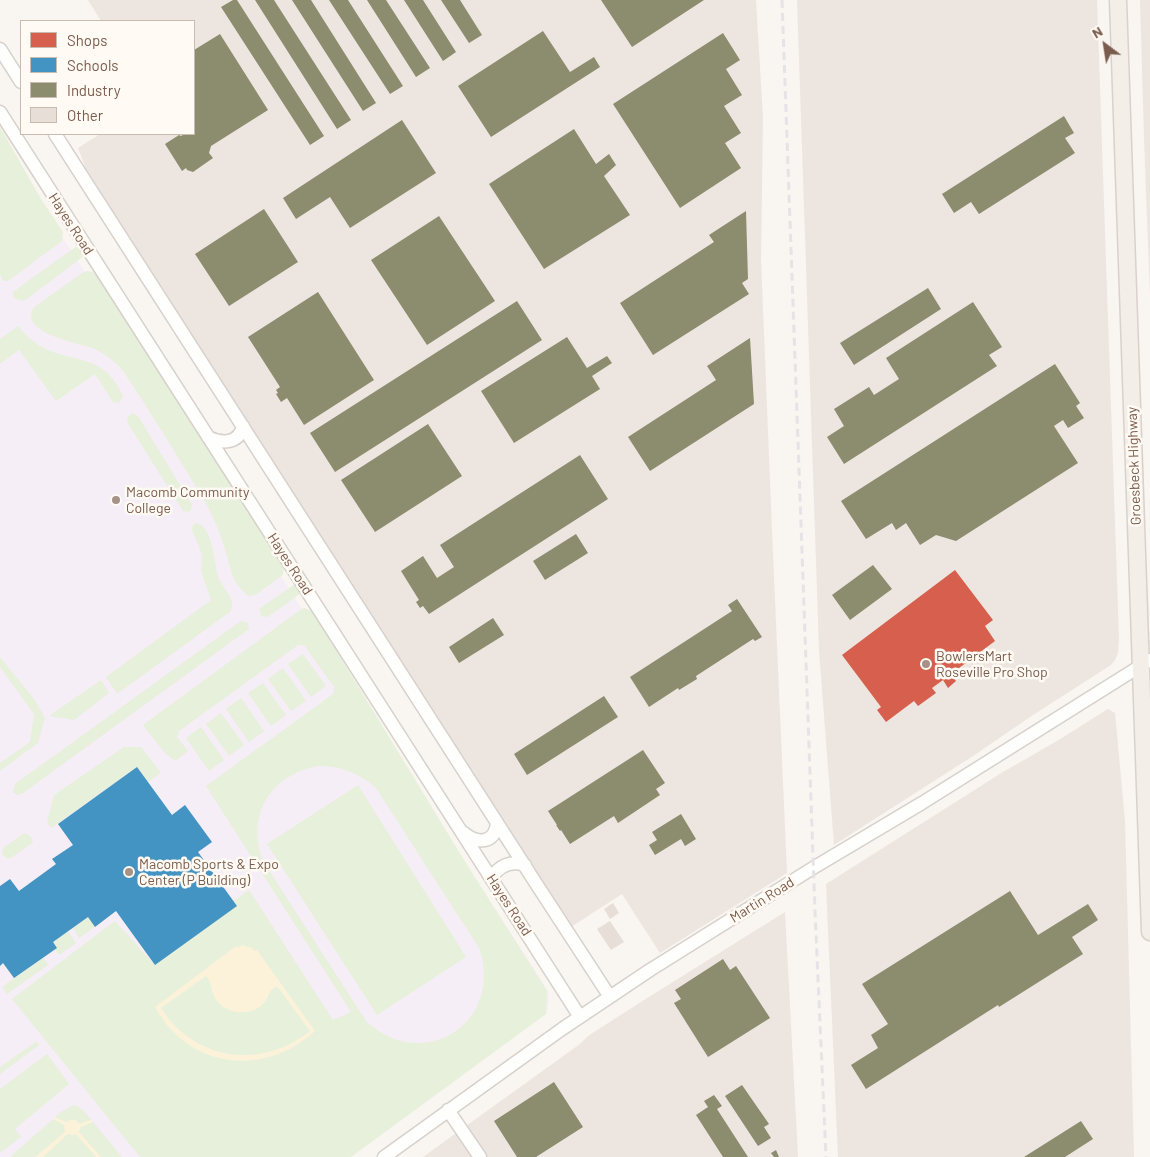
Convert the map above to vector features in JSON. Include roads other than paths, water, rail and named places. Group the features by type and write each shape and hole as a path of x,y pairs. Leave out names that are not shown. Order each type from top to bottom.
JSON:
{"main road":[{"name":"Groesbeck Highway","path":"1118,0 1146,663 1150,932"}],"street":[{"path":"0,49 20,80"},
{"name":"Hayes Road","path":"0,112 580,1017"},
{"path":"56,135 497,824 610,996"},
{"path":"208,437 216,441 231,441 240,434 243,426"},
{"name":"Martin Road","path":"384,1157 610,996 813,868 930,798 1146,663"},
{"path":"459,827 470,838 478,841 490,838 494,834 497,824"},
{"path":"491,878 499,868 505,865 516,863 524,865"},
{"path":"448,1110 480,1157"}],"railway":[{"path":"782,0 815,911 826,1157"}],"place":[{"name":"Macomb Community College","path":"116,500"},
{"name":"BowlersMart Roseville Pro Shop","path":"926,664"},
{"name":"Macomb Sports & Expo Center (P Building)","path":"129,872"}]}
